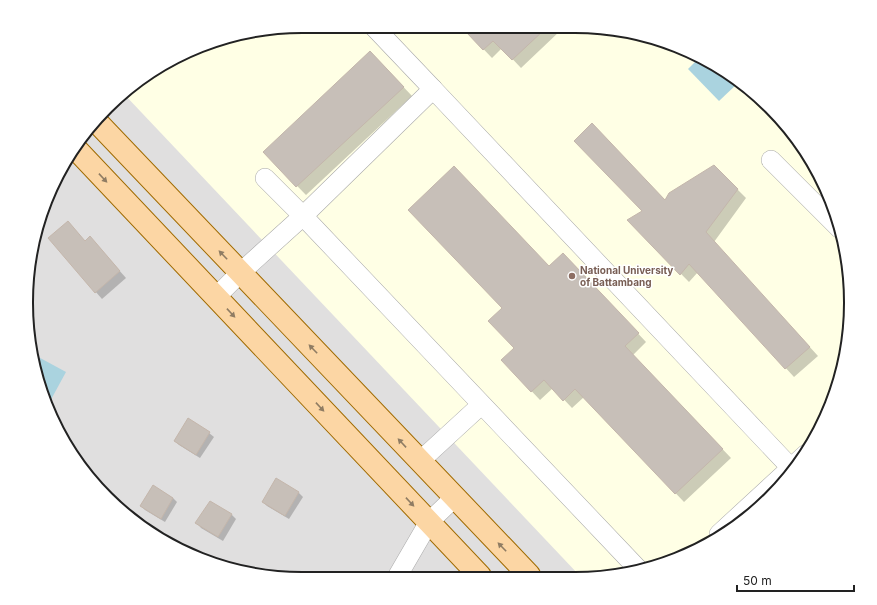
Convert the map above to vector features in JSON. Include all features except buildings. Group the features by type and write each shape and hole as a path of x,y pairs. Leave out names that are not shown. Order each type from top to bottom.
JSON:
{"main road":[{"path":"100,125 526,572"},
{"path":"79,152 476,572"}],"street":[{"path":"380,33 789,465"},
{"path":"216,297 240,273 303,216 433,89"},
{"path":"771,160 832,221"},
{"path":"265,178 303,216 634,565"},
{"path":"420,461 481,405"},
{"path":"739,516 768,489"},
{"path":"400,572 429,522 455,497"}],"shaded area":[{"name":"National University of Battambang","path":"302,33 574,33 610,35 644,42 661,47 694,61 724,78 739,89 765,112 788,138 799,153 816,183 830,216 839,250 842,267 844,302 842,338 835,372 830,389 814,426 712,534 678,551 644,563 610,570 574,572 302,572 267,570 233,563 216,558 183,544 153,527 138,516 100,480 78,452 69,437 47,389 35,338 33,302 35,267 42,233 54,199 69,168 89,138 112,112 153,78 183,61 216,47 267,35"},
{"name":"National University of Battambang","path":"302,33 574,33 610,35 627,38 661,47 678,54 724,78 765,112 788,138 808,168 830,216 839,250 842,267 844,302 842,338 830,389 808,437 788,467 765,493 724,527 694,544 661,558 610,570 576,572 128,98 153,78 183,61 216,47 267,35"}],"water":[{"path":"695,62 735,86 719,101 688,69"},
{"path":"38,357 66,372 51,399"}],"place":[{"name":"National University of Battambang","path":"572,276"}]}
